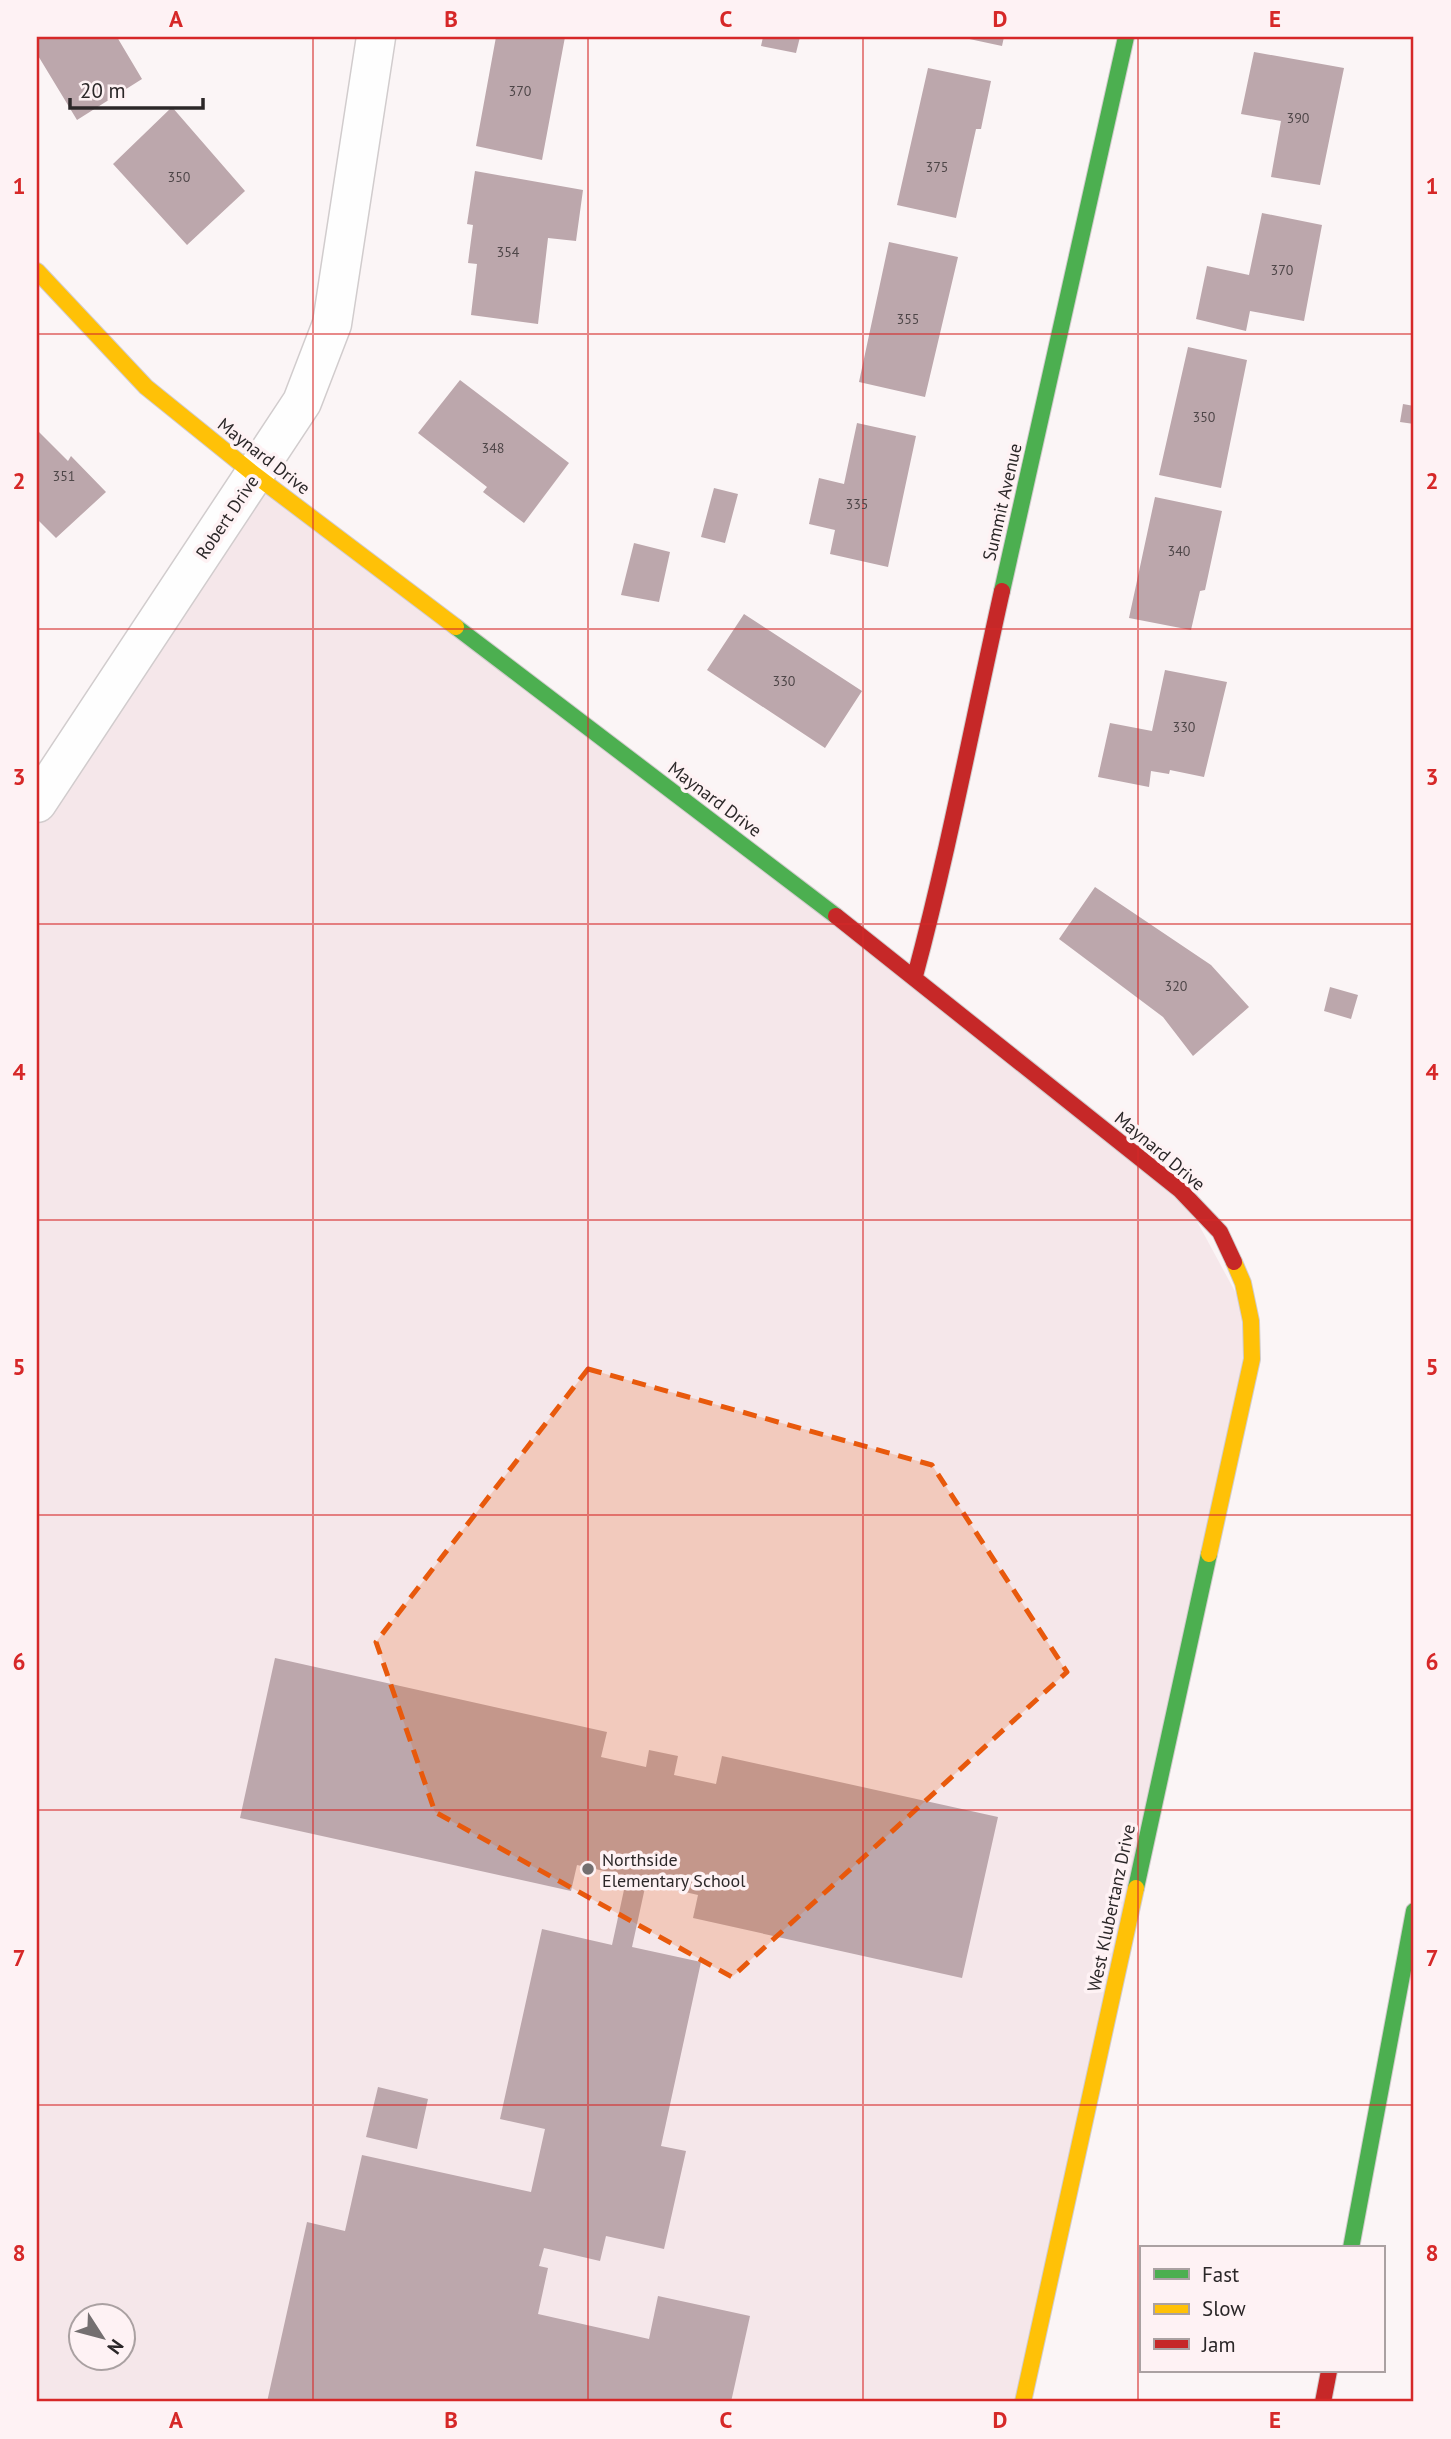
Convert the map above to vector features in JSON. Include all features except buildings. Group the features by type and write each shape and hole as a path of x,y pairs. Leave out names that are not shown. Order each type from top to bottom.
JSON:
{"main road":[{"name":"Summit Avenue","path":"915,976 945,864 963,765 1126,37"},
{"name":"Maynard Drive","path":"37,271 146,387 255,475 915,976 1180,1190 1220,1232 1243,1283 1251,1321 1252,1359 1238,1421"},
{"name":"West Klubertanz Drive","path":"1023,2402 1238,1421"},
{"path":"1351,2246 1414,1910"},
{"path":"1323,2402 1329,2372"}],"street":[{"name":"Robert Drive","path":"37,803 302,402 332,324 376,37"}],"highlighted area":[{"path":"588,1369 932,1465 1067,1672 732,1977 435,1812 376,1642"}],"shaded area":[{"name":"Northside Elementary School","path":"255,475 1180,1190 1251,1321 1023,2402 37,2402 37,803"}],"traffic: fast":[{"path":"1002,591 1126,37"},
{"path":"456,627 836,916"},
{"path":"1136,1888 1209,1554"},
{"path":"1351,2246 1414,1911"}],"traffic: slow":[{"path":"37,271 146,387 255,475 456,627"},
{"path":"1209,1554 1252,1359 1251,1321 1243,1283 1234,1262"},
{"path":"1023,2402 1136,1888"}],"traffic: jam":[{"path":"915,976 950,832 1002,591"},
{"path":"836,916 1180,1190 1220,1232 1234,1262"},
{"path":"1323,2402 1329,2372"}],"place":[{"name":"Northside Elementary School","path":"588,1869"}]}
